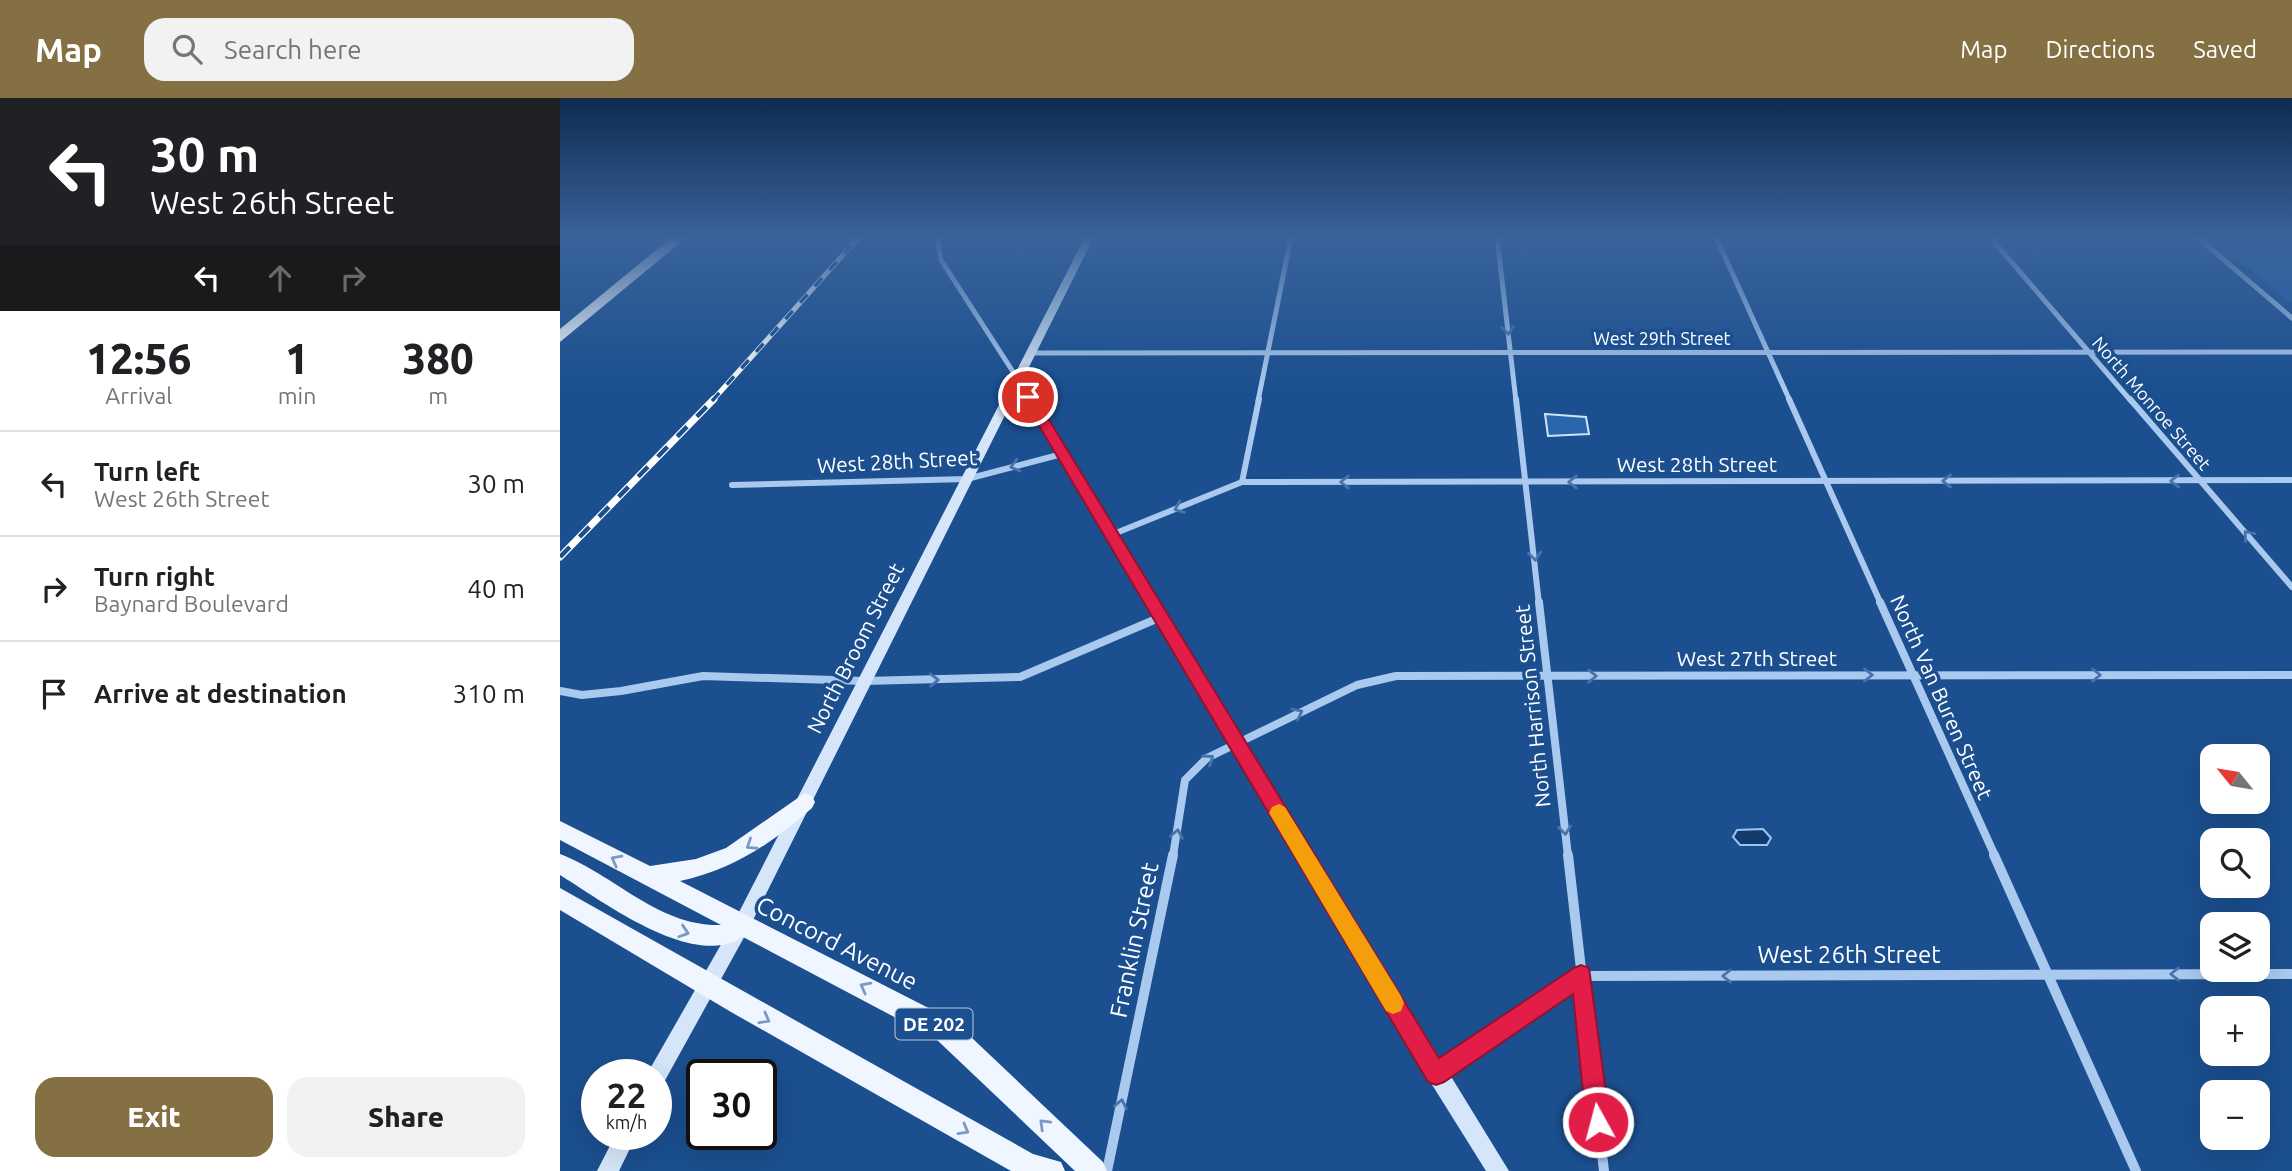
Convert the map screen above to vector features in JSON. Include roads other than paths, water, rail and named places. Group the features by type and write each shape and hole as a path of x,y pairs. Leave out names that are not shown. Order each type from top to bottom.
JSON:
{"highway":[{"path":"560,337 620,287"}],"main road":[{"path":"648,876 686,873 732,857 771,831 805,802"},
{"name":"Concord Avenue","path":"560,831 946,1030 1094,1171"},
{"path":"560,864 677,931 714,937 725,936 741,926"},
{"path":"560,898 706,985 1030,1167 1052,1171"}],"street":[{"path":"958,287 1017,378 1436,1074 1498,1171"},
{"name":"North Broom Street","path":"666,1059 741,926 1065,287"},
{"path":"1242,482 1281,287"},
{"name":"North Harrison Street","path":"1503,287 1604,1171"},
{"name":"North Van Buren Street","path":"1739,287 2136,1171"},
{"name":"North Monroe Street","path":"2033,287 2292,587"},
{"path":"2256,287 2292,318"},
{"name":"West 29th Street","path":"1031,353 2292,352"},
{"name":"West 28th Street","path":"732,485 967,479 1062,454"},
{"name":"West 28th Street","path":"1111,535 1242,482 2292,480"},
{"path":"560,691 595,694 703,676 865,681 1020,677 1161,617"},
{"name":"West 27th Street","path":"1237,743 1357,685 1382,678 2292,674"},
{"name":"Franklin Street","path":"1107,1171 1179,826 1185,780 1207,758 1237,743"},
{"name":"West 26th Street","path":"1581,976 2292,974"},
{"path":"1436,1074 1581,976"},
{"path":"608,1171 619,1150"}],"railway":[{"path":"712,401 814,287"},
{"path":"560,557 714,399"}]}
